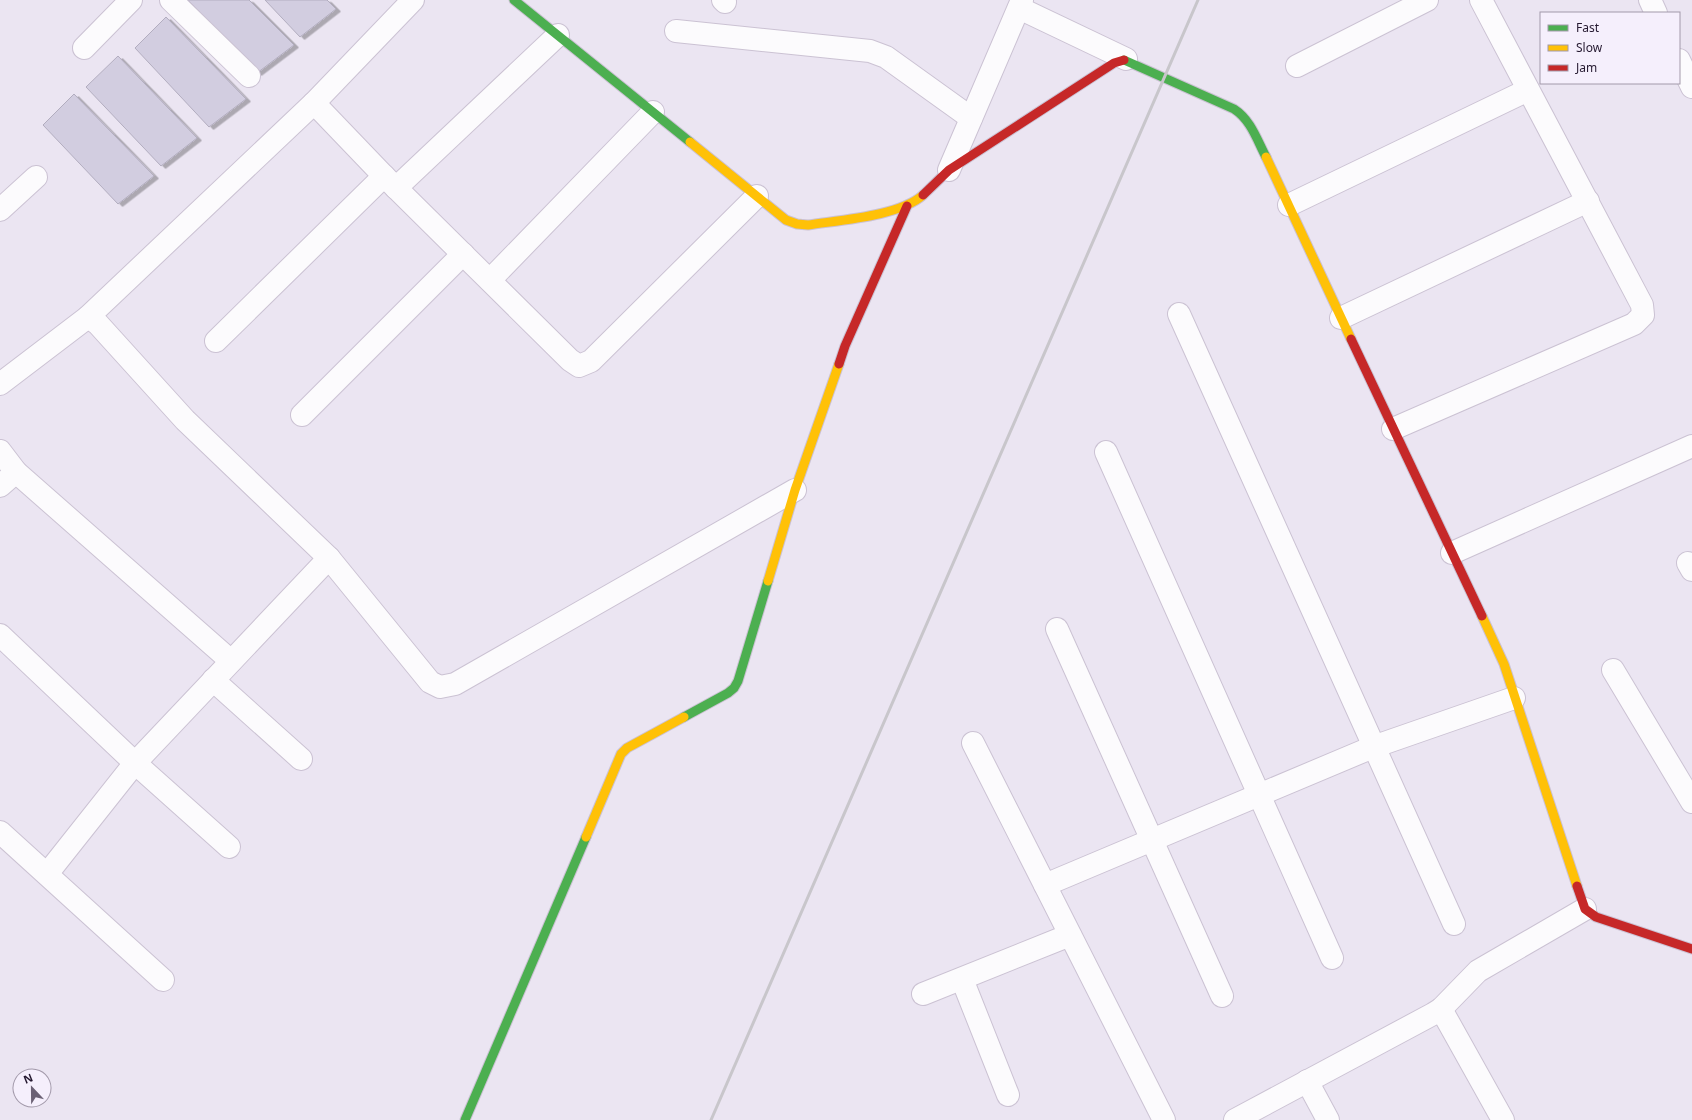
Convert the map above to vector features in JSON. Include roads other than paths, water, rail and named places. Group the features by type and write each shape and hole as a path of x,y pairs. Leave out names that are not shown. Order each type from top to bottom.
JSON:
{"street":[{"path":"84,48 131,0"},
{"path":"170,0 249,76"},
{"path":"0,384 88,317 314,103 413,0"},
{"path":"514,0 786,220 802,225 888,212 907,206 916,201 949,170 1114,63 1126,59"},
{"path":"1296,66 1427,0"},
{"path":"1393,429 1634,324 1643,315 1642,305 1588,200 1481,0"},
{"path":"1650,0 1656,12"},
{"path":"949,170 1021,4 1126,59 1234,109 1243,115 1253,130 1504,664 1585,909 1596,917 1692,949"},
{"path":"676,31 870,51 886,57 971,118"},
{"path":"216,341 390,182 558,35"},
{"path":"1680,62 1692,86"},
{"path":"1289,206 1528,90"},
{"path":"314,103 390,182 570,360 579,366 590,361 756,196"},
{"path":"490,280 653,112"},
{"path":"0,210 36,177"},
{"path":"1341,318 1588,200"},
{"path":"465,1120 621,754 627,748 728,693 734,688 738,681 795,490 845,346 907,206"},
{"path":"302,414 463,254"},
{"path":"1179,314 1454,924"},
{"path":"88,317 98,324 186,420 328,558 430,682 440,687 456,684 795,490"},
{"path":"1452,553 1692,446"},
{"path":"0,451 8,479 231,662"},
{"path":"1106,452 1332,958"},
{"path":"47,874 135,763 328,558"},
{"path":"1057,629 1222,996"},
{"path":"0,636 135,763 229,847"},
{"path":"1613,670 1692,802"},
{"path":"213,680 301,759"},
{"path":"1045,885 1373,747 1514,698"},
{"path":"973,743 1164,1120"},
{"path":"3,841 47,874 163,980"},
{"path":"1235,1120 1440,1009 1478,971 1585,909"},
{"path":"923,994 1070,935"},
{"path":"962,978 1008,1095"},
{"path":"1440,1009 1503,1120"},
{"path":"1307,1081 1328,1120"}],"railway":[{"path":"711,1120 1198,0"}]}
